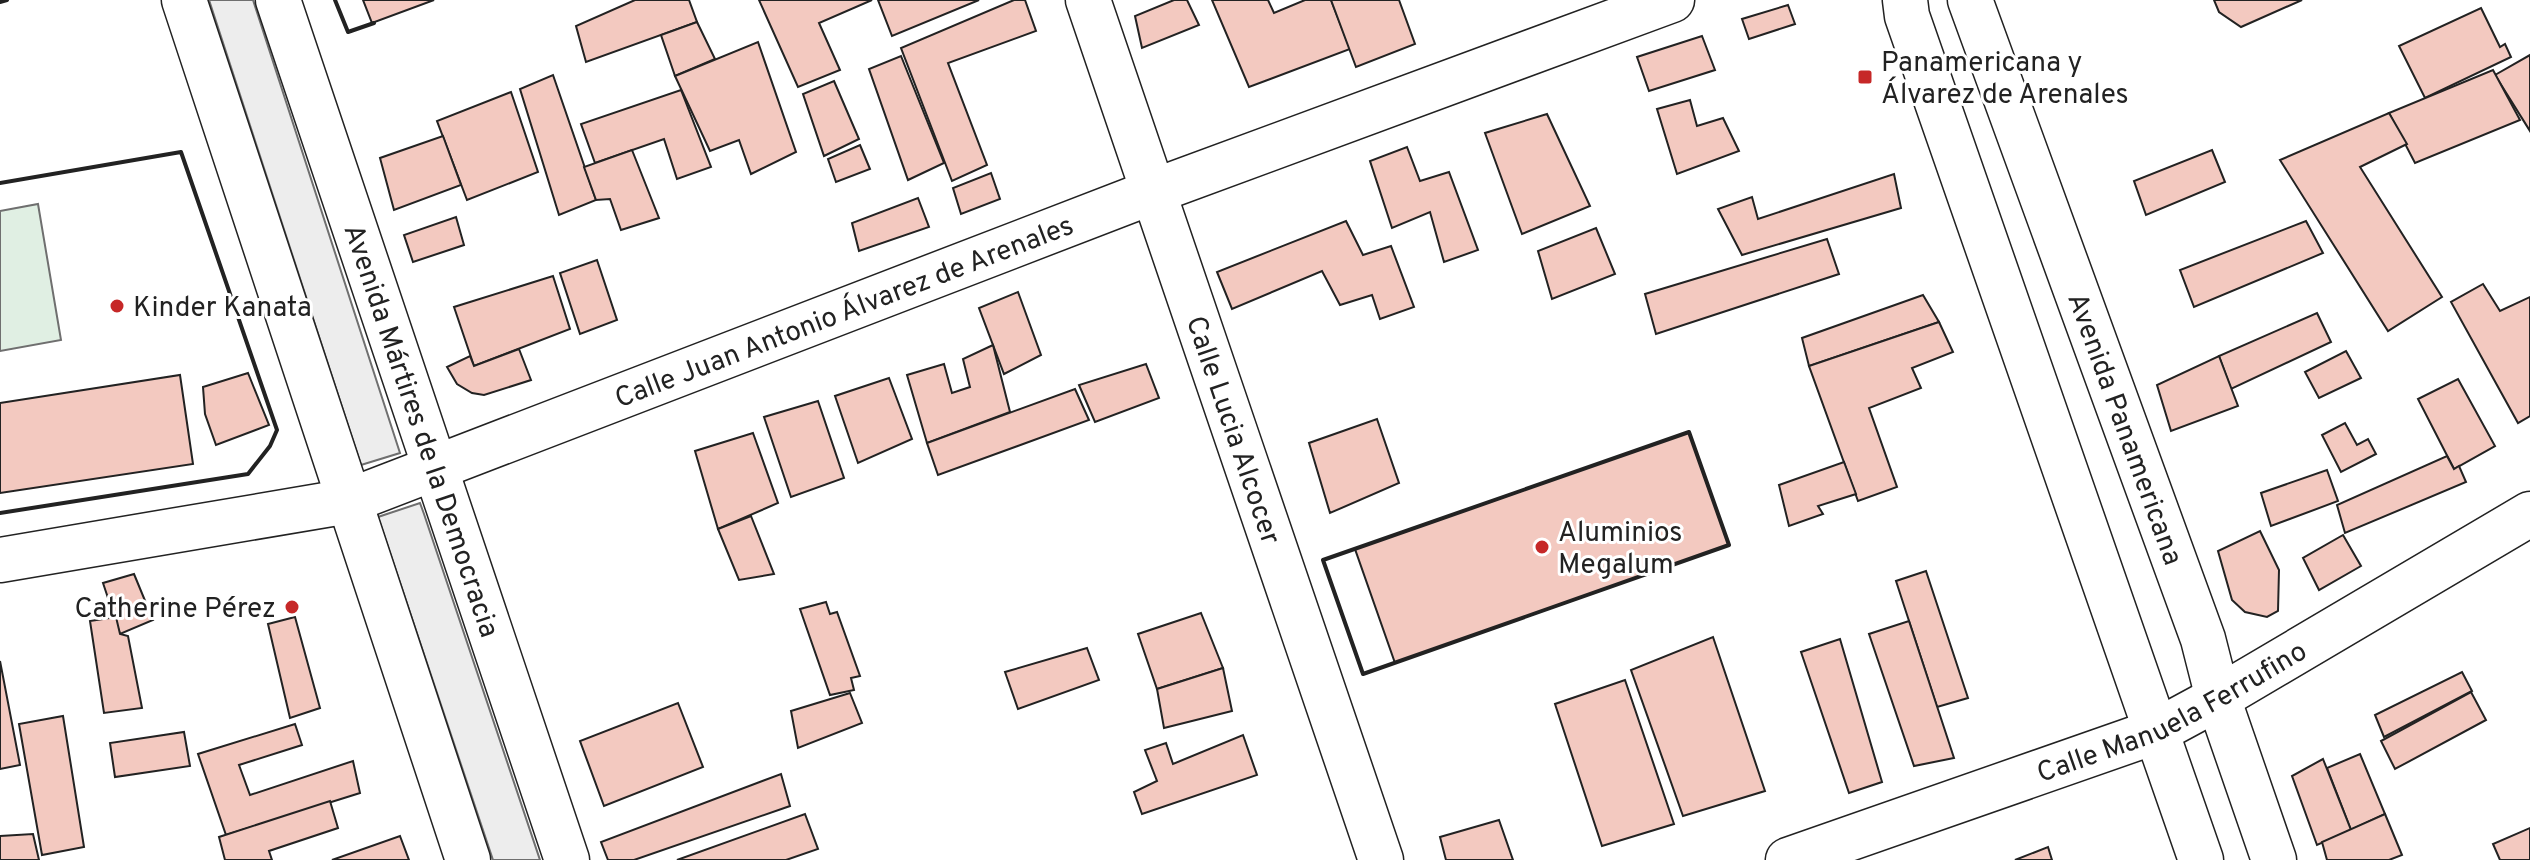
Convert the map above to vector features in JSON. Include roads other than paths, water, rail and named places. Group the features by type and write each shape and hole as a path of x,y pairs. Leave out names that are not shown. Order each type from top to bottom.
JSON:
{"street":[{"path":"184,0 468,860"},
{"name":"Avenida Mártires de la Democracia","path":"278,0 567,860"},
{"name":"Calle Lucia Alcocer","path":"1088,0 1381,860"},
{"name":"Calle Juan Antonio Álvarez de Arenales","path":"0,560 349,501 1152,192 1672,0"},
{"name":"Avenida Panamericana","path":"1970,0 2203,639 2218,698 2274,860"},
{"path":"1903,5 2201,860"},
{"name":"Calle Manuela Ferrufino","path":"1788,860 2157,731 2530,514"}],"place":[{"name":"Panamericana y Álvarez de Arenales","path":"1865,77"},
{"name":"Kinder Kanata","path":"117,306"},
{"name":"Aluminios Megalum","path":"1542,547"},
{"name":"Catherine Pérez","path":"292,607"}]}
